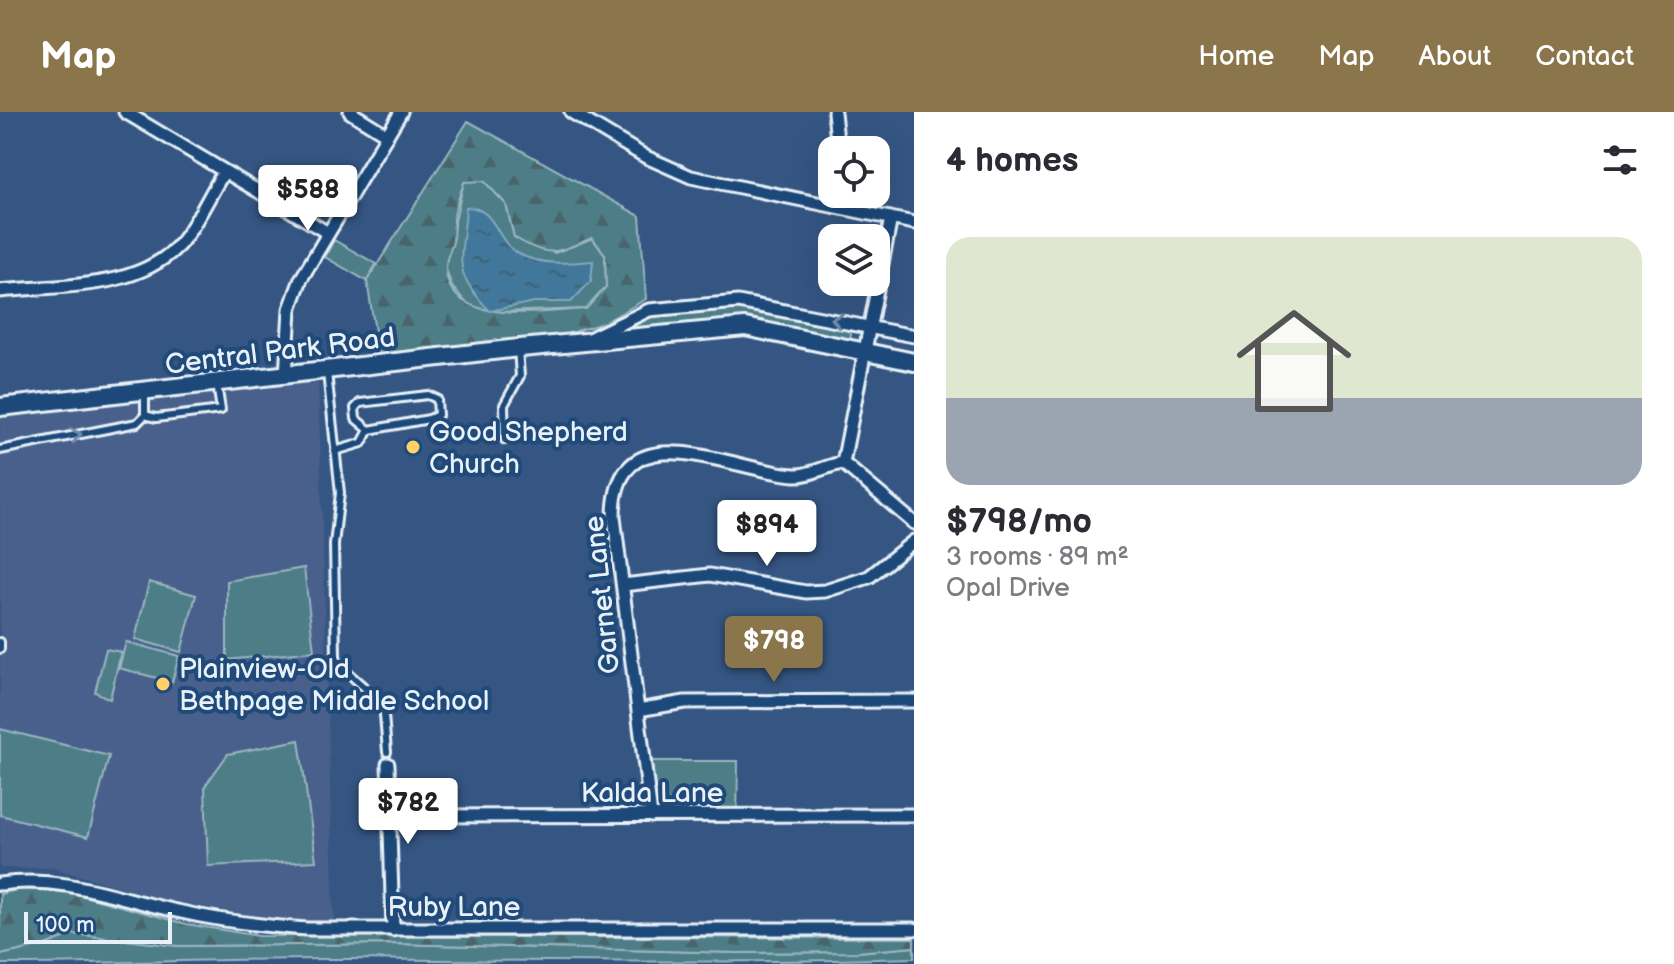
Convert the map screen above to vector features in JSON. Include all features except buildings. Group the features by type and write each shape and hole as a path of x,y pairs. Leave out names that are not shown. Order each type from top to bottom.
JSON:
{"street":[{"path":"125,112 328,233"},
{"path":"350,112 387,135"},
{"path":"286,376 287,332 293,298 401,112"},
{"path":"571,112 646,157 691,177 818,203"},
{"path":"834,112 837,136"},
{"path":"0,291 122,277 152,267 180,243 224,172"},
{"path":"843,208 914,223"},
{"path":"891,218 843,463 914,523"},
{"name":"Central Park Road","path":"567,345 612,330 649,310 738,302 914,336"},
{"name":"Central Park Road","path":"0,407 745,327 914,362"},
{"name":"Garnet Lane","path":"651,816 614,517 615,491 631,466 641,459 671,451 792,475 843,463"},
{"path":"623,585 710,575 806,592 825,591 869,577 914,541"},
{"path":"638,710 685,702 914,701"},
{"path":"387,758 393,930"},
{"name":"Kalda Lane","path":"390,816 914,815"},
{"name":"Ruby Lane","path":"0,884 23,881 71,883 177,911 250,925 393,930 914,929"}],"lane":[{"path":"505,440 504,405 520,376 518,349"},
{"path":"327,372 340,493 334,545 336,657 339,665 387,703 387,758"},
{"path":"145,415 156,418 221,410 217,384"},
{"path":"0,450 137,423 145,415 145,392"},
{"path":"428,395 437,399 438,415 369,430 356,419 355,408 360,403 428,395"},
{"path":"335,451 362,443 369,430"},
{"path":"0,642 0,649"}],"shaded area":[{"name":"Plainview-Old Bethpage Middle School","path":"318,379 334,924 252,916 163,899 53,868 0,868 0,415"}],"green space":[{"path":"468,121 640,216 646,299 603,323 534,344 380,363 367,281","holes":["484,181 506,204 514,237 526,244 553,251 592,238 605,254 606,287 586,309 500,312 478,308 461,299 450,285 446,262 453,242 456,208 464,182"]},
{"path":"464,181 484,181 506,204 514,237 555,253 592,238 605,254 606,287 586,309 499,312 471,308 452,287 445,266"},
{"path":"334,240 376,264 367,281 325,257"},
{"path":"740,307 852,328 850,340 743,319 624,330 648,316 663,312"},
{"path":"304,568 314,651 227,660 227,581"},
{"path":"149,582 196,595 181,652 135,639"},
{"path":"126,642 179,656 172,682 119,668"},
{"path":"106,649 121,652 110,699 95,692"},
{"path":"0,729 109,756 88,837 0,815"},
{"path":"299,740 316,861 208,866 205,786 228,754"},
{"path":"645,761 738,761 737,816 651,816"},
{"path":"21,889 69,892 186,924 259,936 914,938 914,947 857,952 738,953 397,944 178,946 74,934 42,946 0,955 0,894"},
{"path":"73,934 178,946 397,944 738,953 857,952 914,947 914,958 703,961 307,959 0,964 0,955 42,946"}],"water":[{"path":"466,207 484,213 511,249 528,258 555,263 593,261 591,281 571,302 534,302 490,311 464,274 461,253"}],"place":[{"name":"Good Shepherd Church","path":"413,447"},
{"name":"Plainview-Old Bethpage Middle School","path":"163,684"}]}
